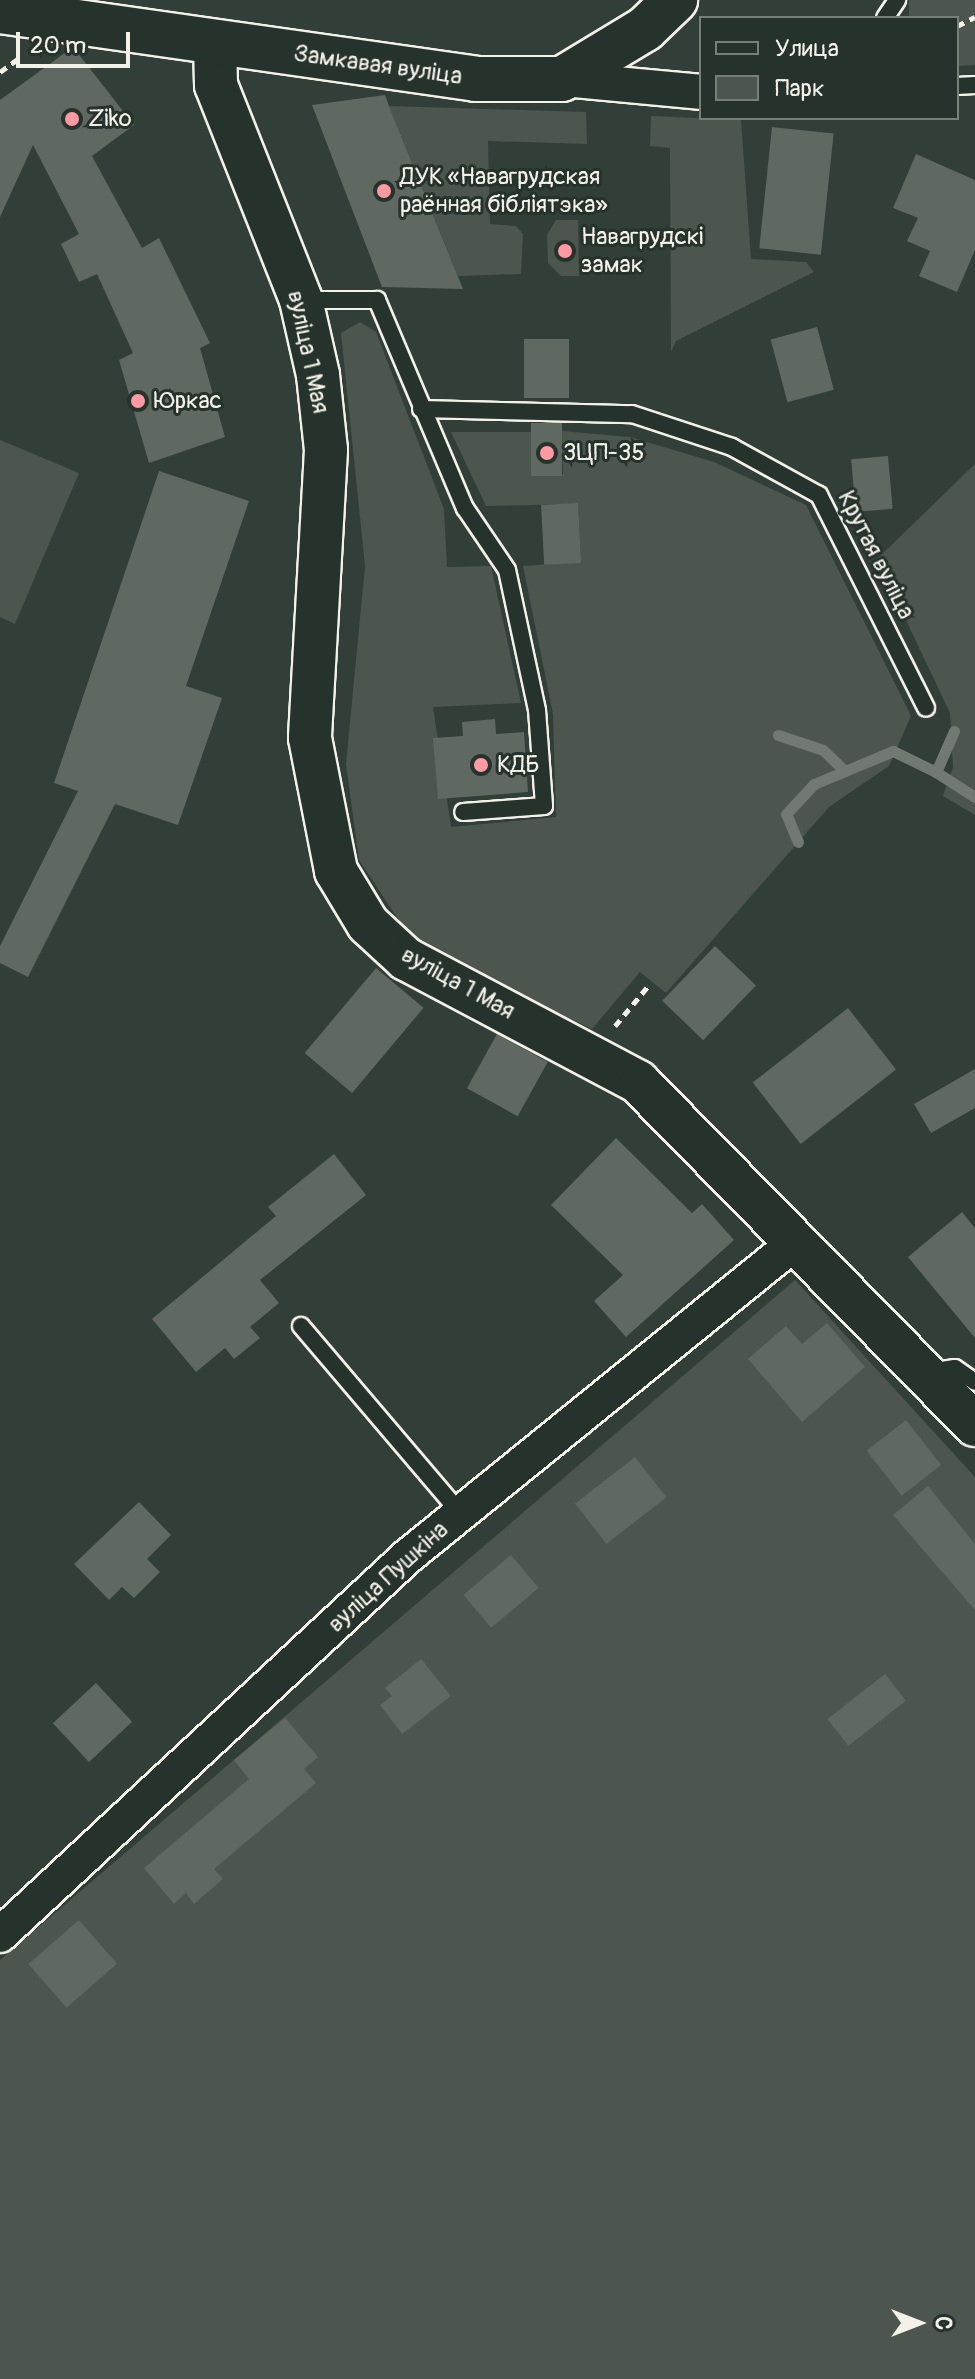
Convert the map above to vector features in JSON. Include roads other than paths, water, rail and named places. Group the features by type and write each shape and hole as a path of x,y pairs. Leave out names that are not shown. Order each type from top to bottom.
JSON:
{"main road":[{"path":"562,79 645,29 675,0"},
{"name":"Замкавая вуліца","path":"3,18 215,41 475,79 562,79"}],"street":[{"name":"вуліца 1 Мая","path":"215,41 216,85 301,300 326,450 310,738 336,871 368,924 406,959 592,1054 638,1082 975,1425"},
{"path":"562,79 699,92"},
{"name":"вуліца Пушкіна","path":"0,1935 460,1513 795,1243"}],"lane":[{"path":"301,300 377,300 465,508 507,570 537,710 544,806 463,812"},
{"name":"Крутая вуліца","path":"421,409 632,414 732,447 819,495 926,708"},
{"path":"301,1326 460,1513"},
{"path":"923,1373 955,1368 975,1382"}],"waterway":[{"path":"954,731 936,772 975,797"},
{"path":"778,735 823,750 845,771"},
{"path":"798,842 786,814 814,784 893,751 936,772"}],"place":[{"name":"Ziko","path":"72,119"},
{"name":"ДУК «Навагрудская раённая бібліятэка»","path":"384,191"},
{"name":"Навагрудскі замак","path":"565,251"},
{"name":"Юркас","path":"138,401"},
{"name":"3ЦП-35","path":"547,453"},
{"name":"КДБ","path":"481,765"}]}
